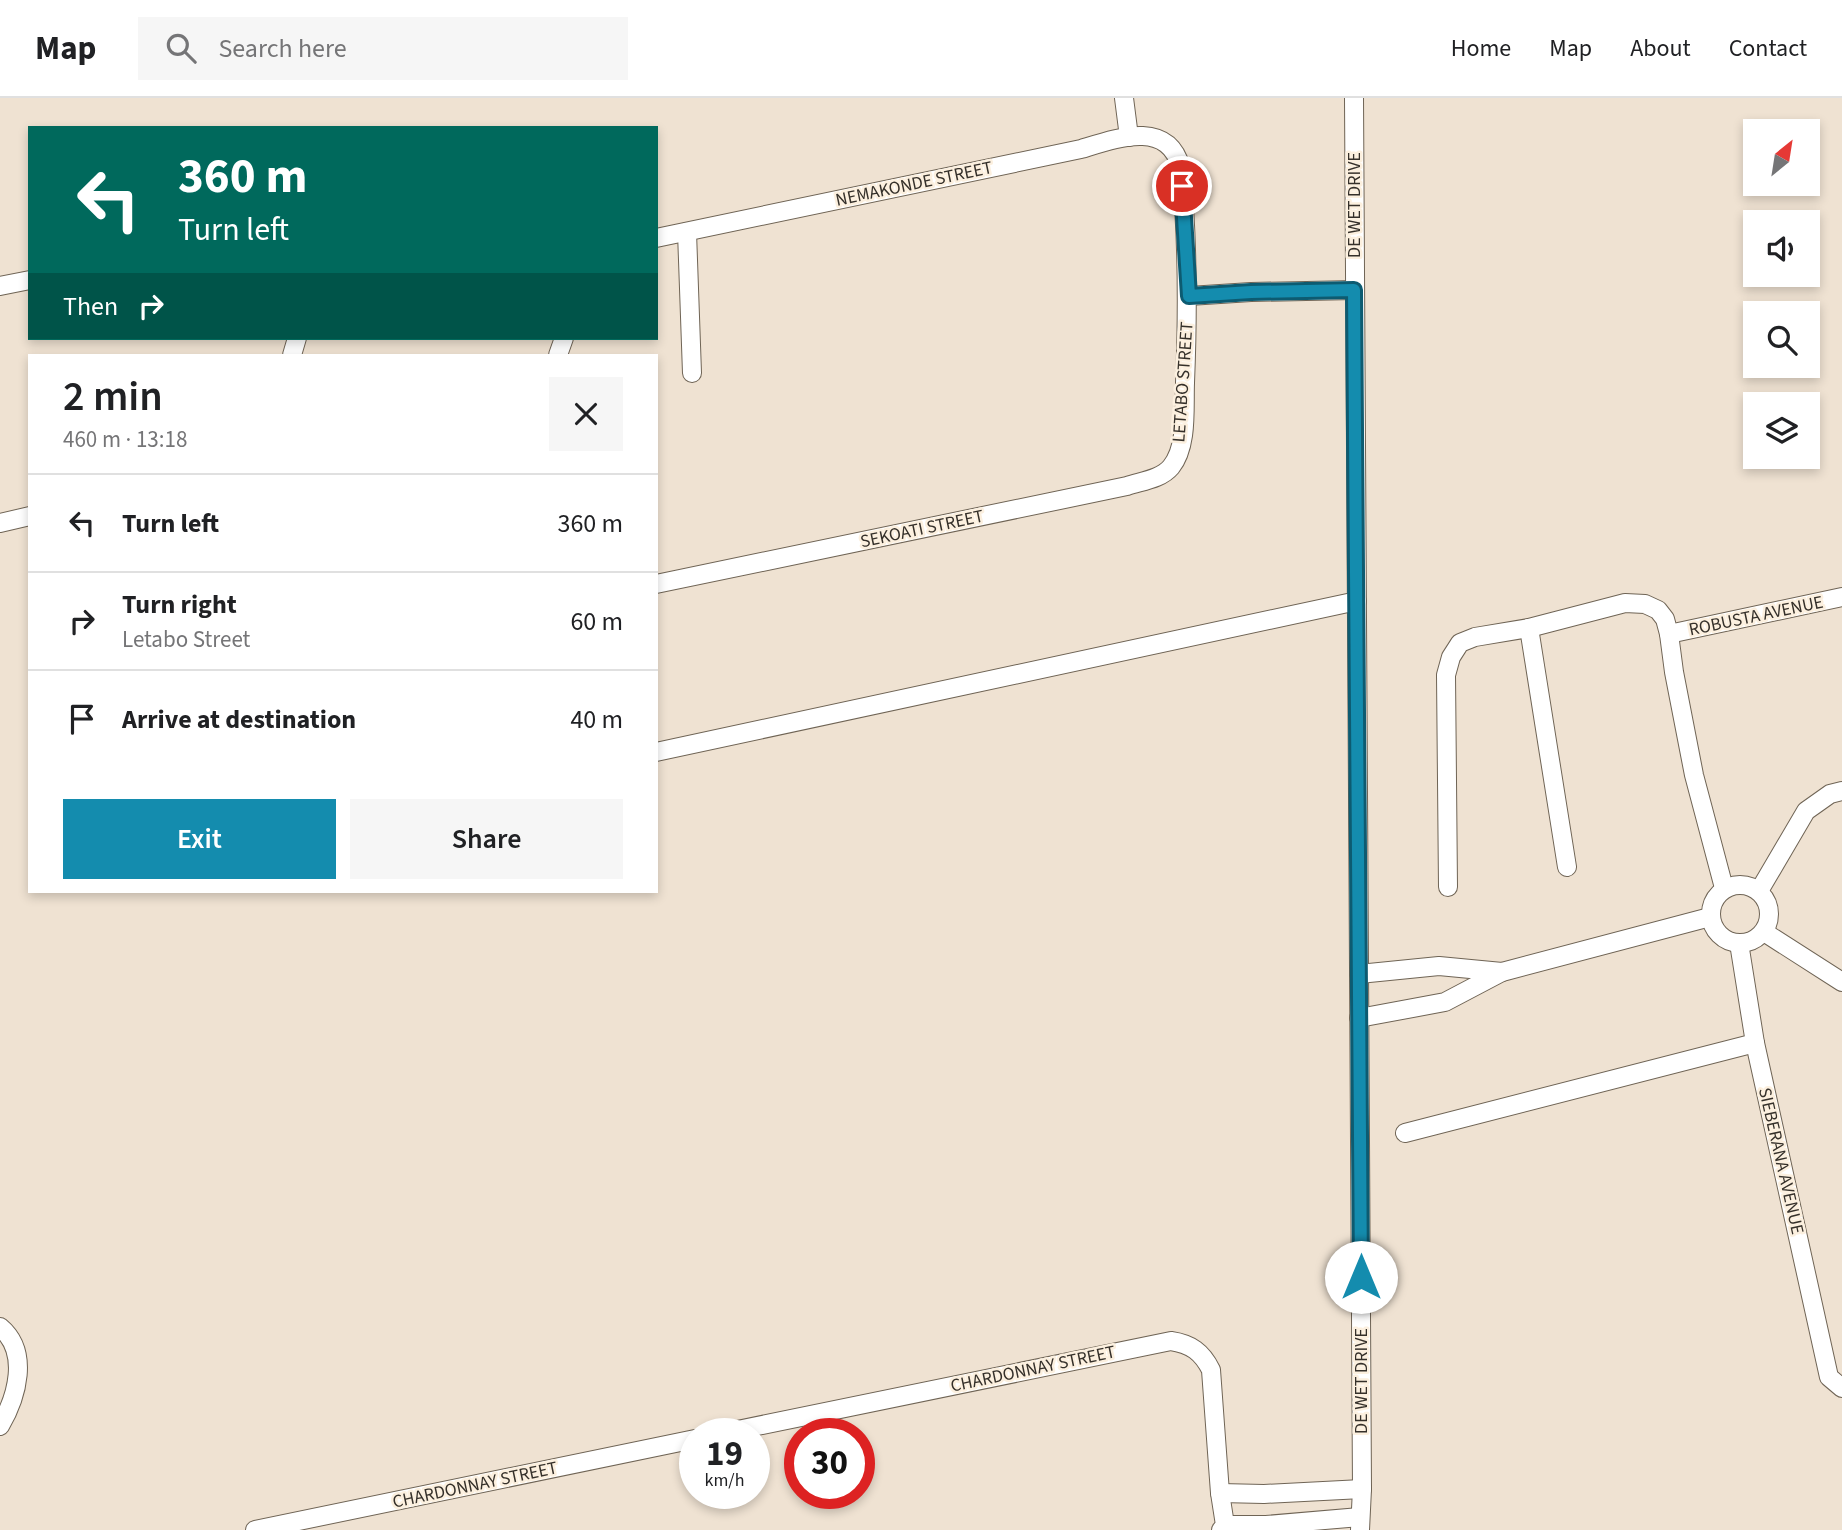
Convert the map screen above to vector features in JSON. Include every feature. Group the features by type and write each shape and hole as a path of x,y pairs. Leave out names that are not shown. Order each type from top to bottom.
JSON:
{"street":[{"path":"1125,98 1129,138"},
{"name":"DE WET DRIVE","path":"1354,98 1362,1489 1360,1523"},
{"name":"NEMAKONDE STREET","path":"658,238 1129,138 1152,136 1169,145"},
{"name":"LETABO STREET","path":"1169,145 1177,153 1181,168 1189,296 1184,417 1178,456"},
{"path":"687,232 692,373"},
{"path":"0,286 28,280"},
{"path":"1189,296 1354,290"},
{"name":"SEKOATI STREET","path":"658,584 1128,485 1161,475 1171,468 1178,456"},
{"path":"0,523 28,516"},
{"name":"ROBUSTA AVENUE","path":"1670,634 1842,597"},
{"path":"658,752 1357,601"},
{"path":"1448,887 1446,675 1451,657 1460,643 1475,636 1529,628 1637,602 1658,610 1665,619 1670,634 1674,672 1691,762 1724,888"},
{"path":"1529,628 1567,867"},
{"path":"1759,891 1806,811 1830,794 1842,791"},
{"path":"1743,884 1759,891 1768,904 1769,918 1764,932 1753,941 1739,943 1724,939 1718,934 1710,916 1711,905 1716,895 1724,888 1743,884"},
{"path":"1359,1018 1445,1002 1502,972 1710,916"},
{"path":"1764,932 1842,982"},
{"name":"SIEBERANA AVENUE","path":"1739,943 1755,1043 1836,1382"},
{"path":"1359,974 1439,967 1502,972"},
{"path":"1405,1133 1755,1043"},
{"path":"0,1327 7,1332 17,1350 16,1392 0,1426"},
{"name":"CHARDONNAY STREET","path":"770,1423 1171,1341 1184,1343 1205,1357 1211,1370 1223,1528"},
{"name":"CHARDONNAY STREET","path":"255,1530 679,1442"},
{"path":"1220,1493 1362,1489"},
{"path":"1223,1528 1360,1523"}],"route":[{"path":"1182,186 1189,296 1354,290 1361,1277"}]}
